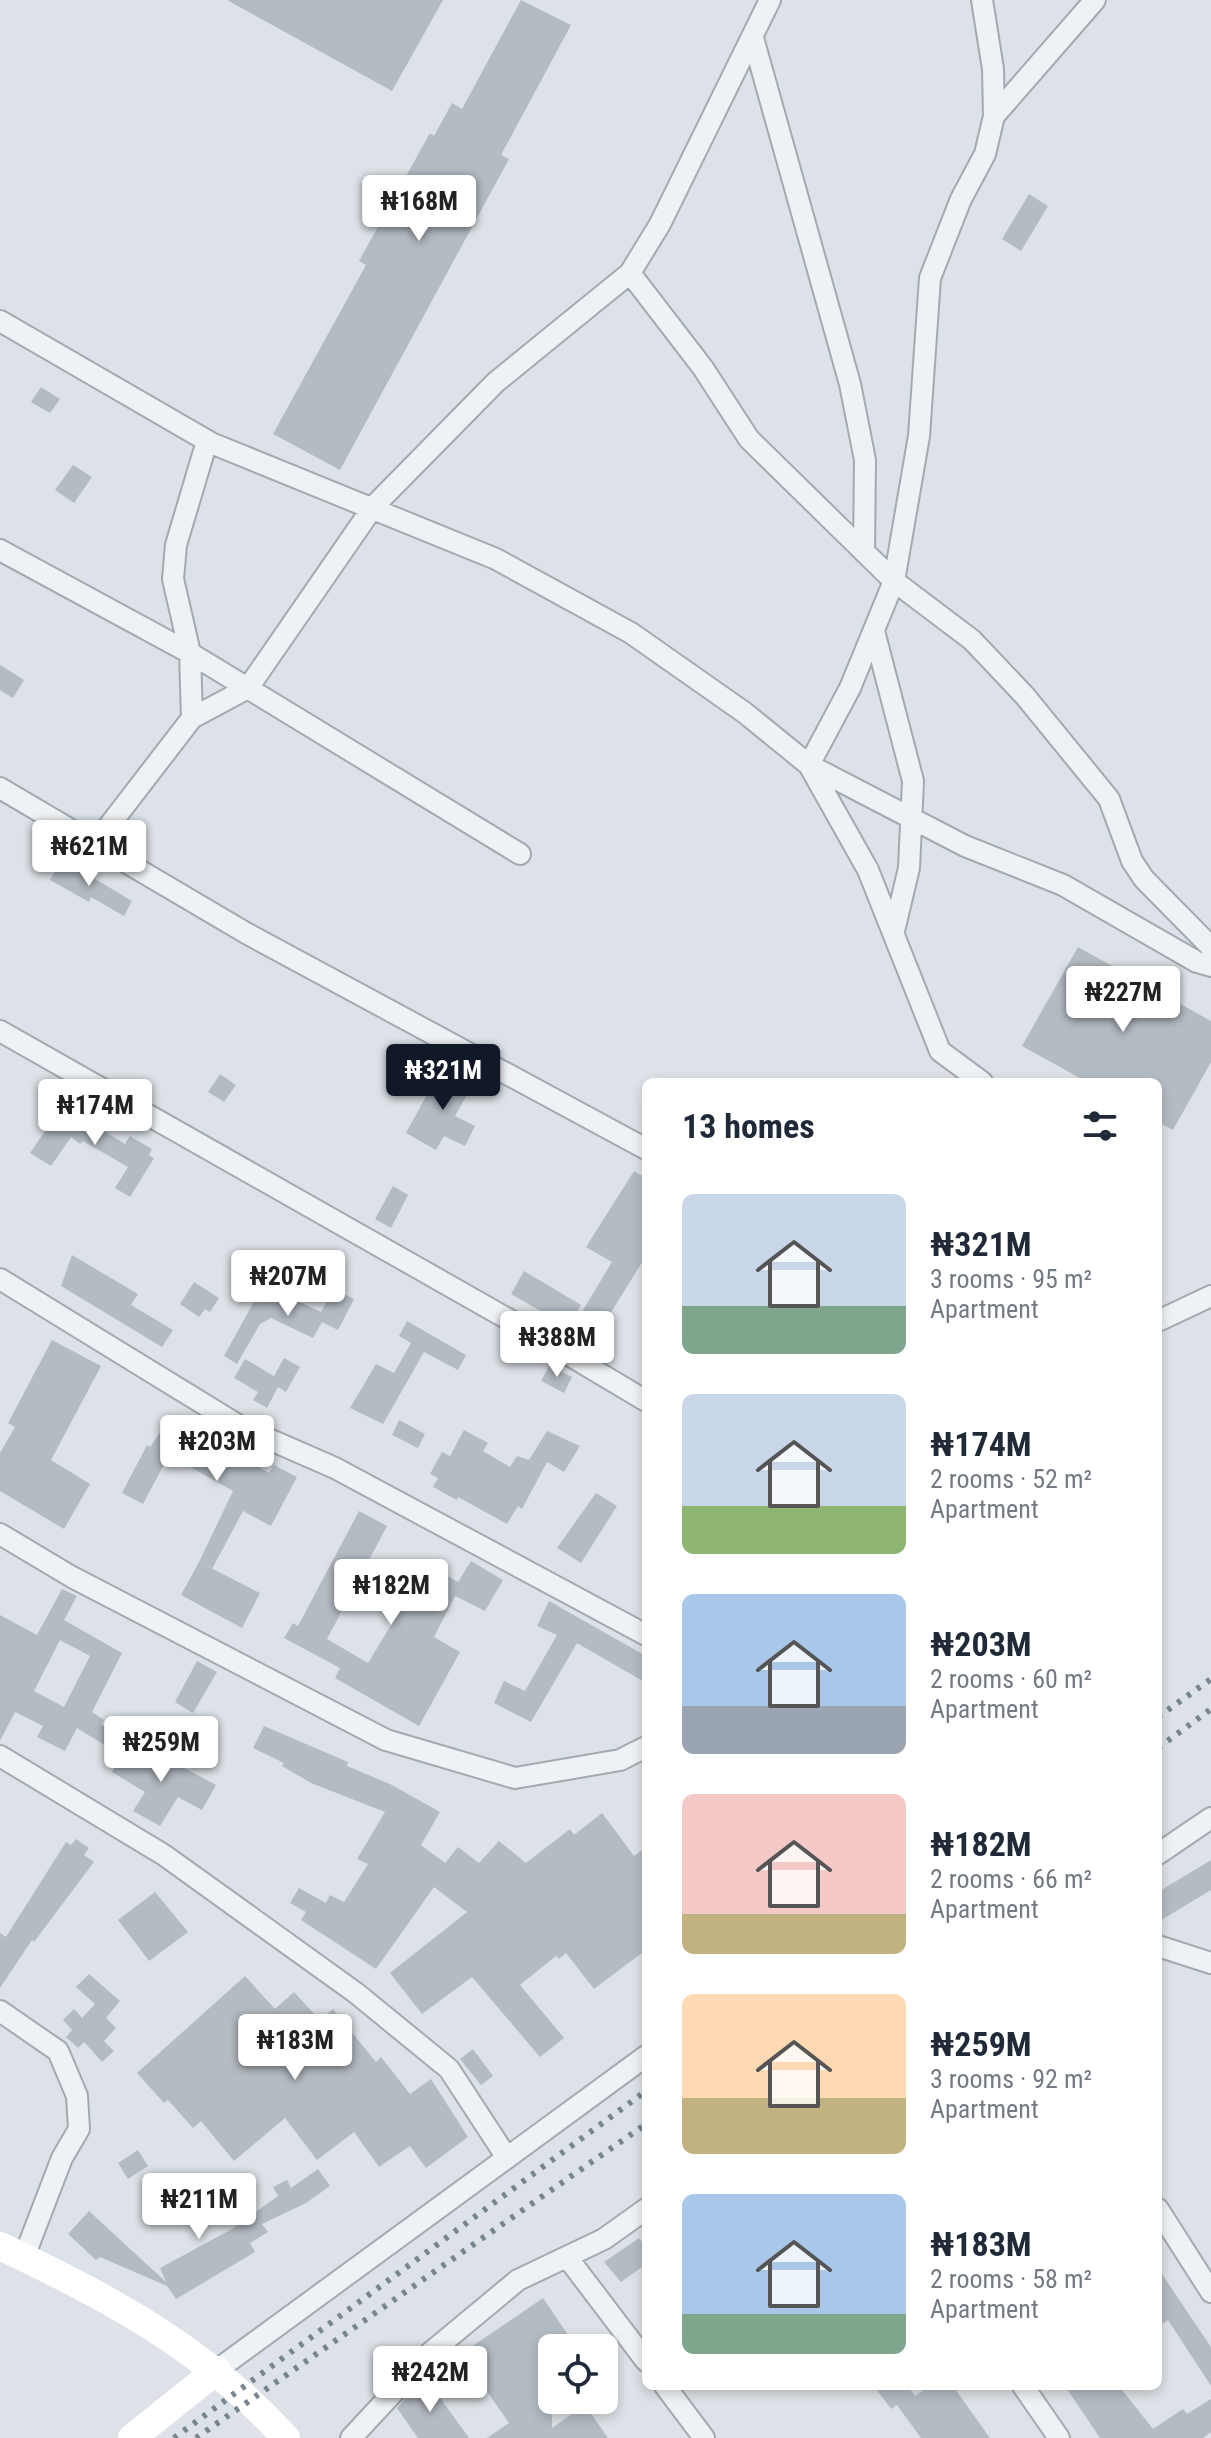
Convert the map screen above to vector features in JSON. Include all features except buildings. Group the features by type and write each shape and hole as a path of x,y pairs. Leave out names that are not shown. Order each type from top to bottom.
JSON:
{"street":[{"path":"95,844 192,718 248,688 373,507 496,382 630,273 660,224 770,0"},
{"path":"809,765 850,688 894,581 919,436 930,278 961,199 985,154 994,116 993,69 982,0"},
{"path":"994,116 1077,25 1095,0"},
{"path":"753,38 850,384 865,460 864,552"},
{"path":"630,273 703,368 749,439 894,581 972,640 1025,696 1109,799 1132,861 1144,879 1211,947"},
{"path":"0,321 207,441 496,559 631,633 745,713 809,765 965,846 1063,885 1197,962 1211,966"},
{"path":"192,718 190,653 179,614 174,567 176,545 207,441"},
{"path":"0,550 190,653 520,854"},
{"path":"874,631 913,781 909,868 894,931"},
{"path":"809,765 868,870 940,1051 977,1078"},
{"path":"0,788 246,933 642,1147"},
{"path":"0,1031 522,1327 642,1399"},
{"path":"0,1279 241,1427 335,1468 642,1633"},
{"path":"1162,1319 1211,1296"},
{"path":"0,1534 72,1577 386,1740 515,1778 620,1760 642,1749"},
{"path":"0,1756 164,1855 356,1993 449,2069 507,2158"},
{"path":"1162,1851 1211,1818"},
{"path":"1162,1947 1211,1963"},
{"path":"0,2011 58,2051 77,2096 79,2129 12,2252 185,2346 217,2370 286,2438"},
{"path":"132,2438 217,2370 642,2059"},
{"path":"351,2438 430,2353 518,2280 604,2239 642,2212"},
{"path":"1162,2215 1211,2292"},
{"path":"567,2257 642,2356"},
{"path":"668,2390 704,2438"},
{"path":"1026,2390 1059,2438"}],"railway":[{"path":"1162,1714 1211,1679"},
{"path":"1162,1745 1211,1709"},
{"path":"174,2438 642,2094"},
{"path":"196,2438 642,2127"}]}
